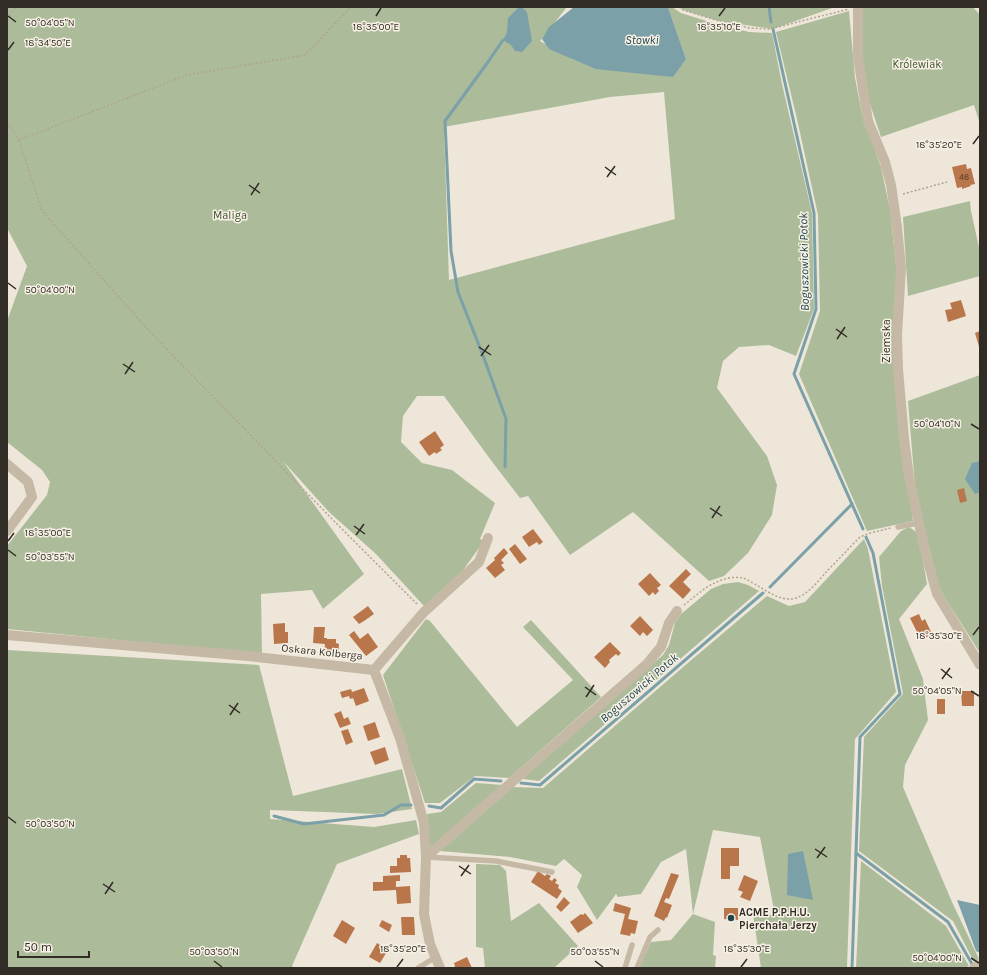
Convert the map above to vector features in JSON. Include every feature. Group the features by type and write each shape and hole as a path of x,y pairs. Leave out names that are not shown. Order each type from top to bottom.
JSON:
{"street":[{"name":"Ziemska","path":"856,7 858,57 868,121 891,185 897,227 901,268 897,335 899,388 908,471 918,523 938,594 980,664"},
{"path":"7,464 28,482 32,497 7,530"},
{"path":"374,670 424,612 479,562 488,538"},
{"path":"426,857 647,664 661,647 669,623 677,611"},
{"name":"Oskara Kolberga","path":"7,635 248,656 374,670 402,745 424,823 426,857 424,914 430,944 440,968"},
{"path":"974,968 980,965"}],"lane":[{"path":"898,527 918,523"},
{"path":"426,857 496,860 552,872"},
{"path":"636,968 650,937 658,930"},
{"path":"625,968 632,945"},
{"path":"418,968 436,957"}],"path":[{"path":"7,19 16,7"},
{"path":"19,140 187,75 305,55 351,7"},
{"path":"679,7 683,10 719,21 750,28 770,29 856,7"},
{"path":"7,122 19,140 42,211 151,333 338,526 424,612"},
{"path":"893,196 947,182"},
{"path":"677,611 705,588 723,579 730,578 742,578 781,598 796,598 809,590 860,537 870,533 898,527"}],"green space":[{"name":"Maliga","path":"7,7 567,7 540,41 572,59 595,69 686,59 668,7 672,7 681,13 713,23 749,32 772,33 782,84 812,213 814,309 796,356 769,345 739,347 723,361 717,388 767,456 777,485 772,515 748,553 724,576 709,581 633,512 570,555 528,496 520,498 444,396 417,396 403,416 401,442 422,463 452,470 495,503 480,539 484,541 461,573 424,606 376,554 329,512 283,461 364,574 323,609 312,590 261,594 262,654 7,629 7,546 47,495 50,482 42,470 7,442 7,321 27,266 7,228","holes":["664,92 675,219 449,280 444,127 610,97"]},
{"path":"679,7 835,7 773,29 719,21 683,10"},
{"name":"Królewiak","path":"862,7 973,7 980,15 980,124 974,105 881,137 859,71"},
{"path":"849,11 855,78 862,114 881,167 890,210 896,265 899,426 913,521 867,531 799,374 820,311 818,215 776,32"},
{"path":"970,201 980,252 980,276 908,296 903,217"},
{"path":"980,375 980,653 940,590 915,487 908,401"},
{"path":"909,527 918,533 927,584 899,619 923,679 928,720 905,765 903,787 952,902 979,959 974,962 953,921 859,851 864,737 903,694 882,586 879,557 901,531"},
{"path":"864,539 868,549 896,692 855,739 847,968 761,968 753,914 775,915 760,837 713,830 693,914 686,849 661,862 641,894 618,897 616,894 597,920 577,887 582,875 564,859 556,866 510,857 440,851 513,787 543,788 767,596 789,606 805,602"},
{"path":"738,582 759,591 539,781 523,779 555,748 663,655 669,645 675,623 681,614 711,589 723,584"},
{"path":"426,619 430,621 517,727 573,680 523,627 531,620 601,697 509,778 475,776 440,803 425,803 383,675"},
{"path":"7,650 259,665 293,796 402,769 412,809 377,814 270,810 270,819 374,827 416,820 419,834 337,864 292,966 294,968 7,968"},
{"path":"476,783 503,785 430,848 427,814 441,812"},
{"path":"861,861 946,926 969,966 965,968 856,968"},
{"path":"476,864 500,865 506,871 511,921 539,903 578,946 554,968 485,968 483,948 476,947"},
{"path":"693,914 715,922 713,955 716,956 715,968 639,968 651,942 671,940"}],"water":[{"path":"519,7 522,7 527,12 532,41 522,52 515,51 511,45 503,40 507,32 508,18"},
{"name":"Stowki","path":"574,7 668,7 686,59 673,77 595,69 549,49 542,39 549,27"},
{"path":"980,461 980,492 975,494 965,479 972,463"},
{"path":"803,851 813,900 787,895 788,854"},
{"path":"957,900 980,905 980,953 976,951"}],"building":[{"path":"966,164 967,169 971,168 975,184 962,189 962,187 957,188 952,167"},
{"path":"961,300 966,316 948,322 945,310 952,309 950,303"},
{"path":"980,331 980,350 975,333"},
{"path":"435,431 444,445 440,448 442,450 429,456 419,442"},
{"path":"964,488 967,501 960,503 957,490"},
{"path":"533,529 543,542 539,545 537,542 529,547 522,537"},
{"path":"515,544 527,559 520,564 509,549"},
{"path":"504,548 508,553 501,560 504,563 501,565 505,570 495,578 486,568 495,560 494,558"},
{"path":"686,569 691,574 683,582 691,590 683,599 669,586"},
{"path":"650,573 661,585 657,588 659,591 655,595 653,592 649,596 638,584"},
{"path":"368,606 374,614 359,624 353,617"},
{"path":"919,614 922,621 925,619 932,634 921,640 910,618"},
{"path":"640,616 653,630 647,636 643,632 640,636 630,626"},
{"path":"285,623 285,632 288,632 288,643 274,644 273,624"},
{"path":"314,627 325,627 324,638 336,639 336,643 339,644 338,656 324,655 325,644 313,643"},
{"path":"354,631 360,639 368,633 378,647 366,656 349,635"},
{"path":"610,642 621,653 618,656 616,654 609,660 610,662 605,668 594,657"},
{"path":"364,688 369,701 356,706 353,698 350,699 349,696 342,698 340,692 351,689 352,692"},
{"path":"961,691 974,691 974,706 962,706"},
{"path":"937,699 945,699 945,714 937,714"},
{"path":"341,711 344,719 348,717 351,724 340,728 334,714"},
{"path":"375,722 380,737 368,741 363,726"},
{"path":"348,729 353,742 346,745 341,731"},
{"path":"385,747 389,760 375,765 370,752"},
{"path":"721,848 739,848 739,866 730,866 730,879 721,879"},
{"path":"400,855 407,855 407,858 410,858 411,872 390,873 390,866 397,866 397,858 400,858"},
{"path":"538,871 545,876 547,874 551,876 549,879 552,881 554,878 557,880 555,883 559,885 558,888 562,891 557,899 531,882"},
{"path":"671,873 679,875 669,899 666,898 664,902 672,905 667,918 666,917 664,921 654,916"},
{"path":"400,875 400,881 396,881 396,887 410,886 411,903 397,904 396,890 373,891 373,882 383,882 383,876"},
{"path":"744,875 758,881 750,901 740,897 743,892 738,890"},
{"path":"564,897 570,903 561,912 556,907"},
{"path":"615,903 631,908 628,919 638,921 635,934 631,933 630,936 620,934 625,914 613,911"},
{"path":"724,908 738,908 738,920 724,919"},
{"path":"585,913 593,923 578,933 570,922 581,914 583,915"},
{"path":"401,917 414,917 415,935 402,935"},
{"path":"342,920 355,928 346,944 333,936"},
{"path":"382,920 392,925 389,932 379,926"},
{"path":"377,943 388,950 380,963 369,957"},
{"path":"467,957 472,968 454,968 454,963"}],"waterway":[{"name":"Boguszowicki Potok","path":"769,7 771,22"},
{"name":"Boguszowicki Potok","path":"773,29 814,213 816,309 794,374 863,529"},
{"path":"503,40 445,121 451,251 458,292 506,419 505,467"},
{"path":"770,587 852,504"},
{"path":"852,968 860,737 900,694 873,553 866,537"},
{"name":"Boguszowicki Potok","path":"521,783 540,785 763,593"},
{"name":"Boguszowicki Potok","path":"429,806 441,808 474,779 501,781"},
{"path":"274,816 304,824 384,815 401,805 411,805"},
{"path":"856,853 948,922 972,964"}],"place":[{"name":"ACME P.P.H.U. Pierchała Jerzy","path":"731,918"}]}
